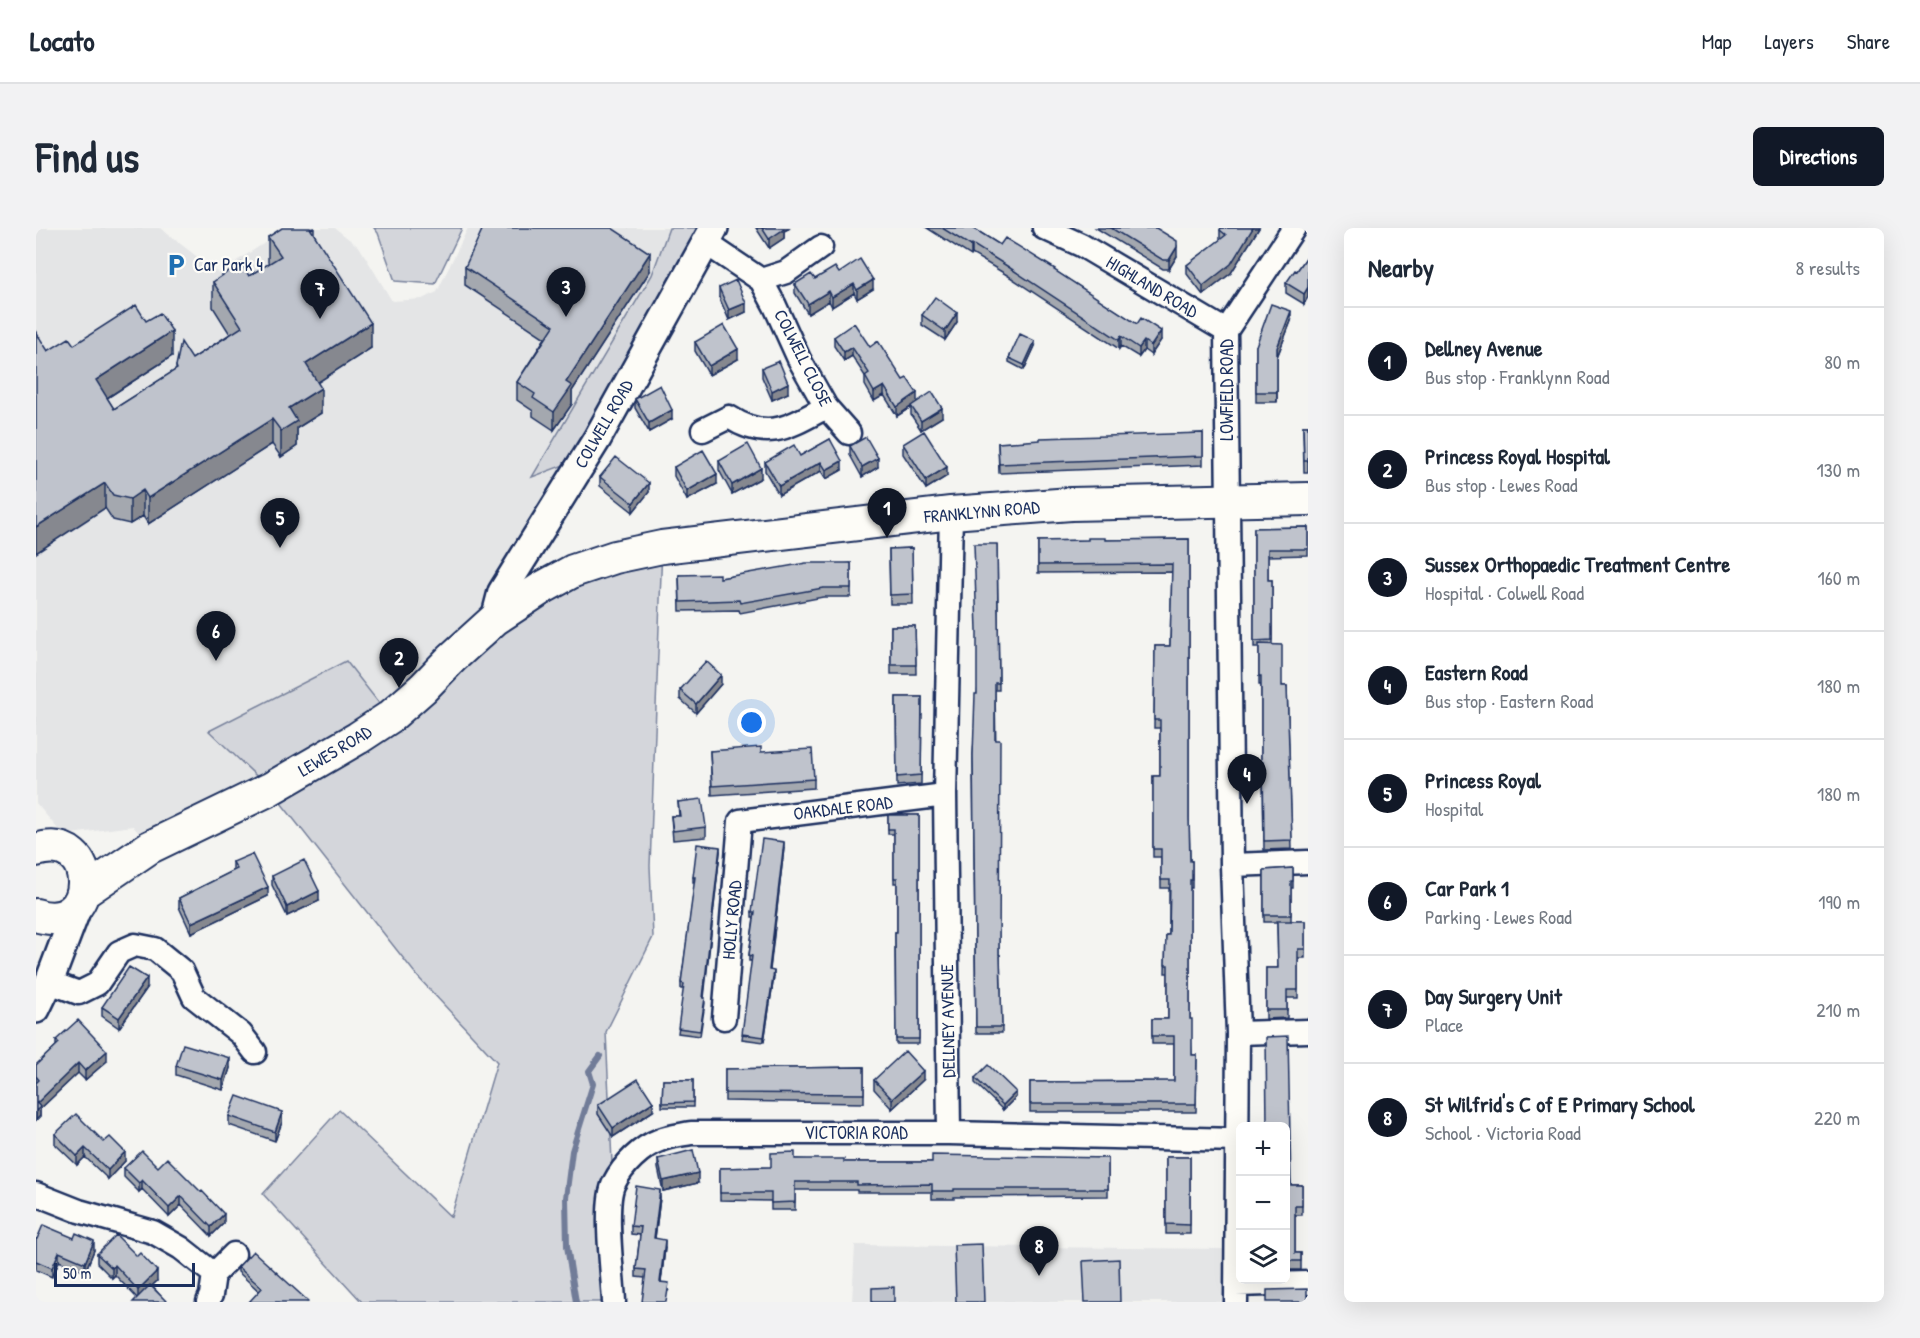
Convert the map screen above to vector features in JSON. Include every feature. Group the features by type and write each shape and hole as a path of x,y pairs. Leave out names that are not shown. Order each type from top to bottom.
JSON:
{"main road":[{"name":"FRANKLYNN ROAD","path":"495,619 573,570 615,557 662,547 951,513 1071,504 1308,499"},
{"name":"LEWES ROAD","path":"37,915 49,918 71,911 82,897 150,847 270,789 358,738 390,717 495,619"},
{"name":"LEWES ROAD","path":"36,850 45,847 68,852 106,854 150,847"},
{"path":"68,852 77,859 83,869 86,881 82,897"}],"street":[{"name":"HIGHLAND ROAD","path":"1044,228 1081,245 1226,331"},
{"name":"LOWFIELD ROAD","path":"1237,1122 1238,1033 1232,865 1226,331 1294,228"},
{"name":"COLWELL CLOSE","path":"710,236 761,280 799,359 826,407 849,433"},
{"name":"COLWELL ROAD","path":"495,619 501,592 597,439 710,236"},
{"path":"761,280 786,272 821,247"},
{"path":"703,430 729,417 743,426 759,431 789,427 826,407"},
{"name":"DELLNEY AVENUE","path":"949,1133 945,795 951,513"},
{"name":"OAKDALE ROAD","path":"740,821 945,795"},
{"name":"HOLLY ROAD","path":"724,1018 740,821"},
{"path":"1232,865 1308,862"},
{"path":"36,1009 82,897"},
{"path":"37,915 53,970 79,993 97,984 119,952 135,945 154,949 182,971 194,997 241,1034 255,1053"},
{"path":"1238,1033 1308,1031"},
{"name":"VICTORIA ROAD","path":"614,1302 608,1208 613,1184 627,1164 642,1150 660,1139 691,1133 949,1133 1236,1140"},
{"name":"LOWFIELD ROAD","path":"1236,1293 1237,1176"},
{"path":"36,1194 79,1211 153,1232 181,1248 214,1274"},
{"path":"208,1302 212,1295 214,1274 234,1254"},
{"path":"1236,1293 1308,1283"}],"shaded area":[{"path":"36,228 160,228 218,273 288,228 335,228 360,248 392,301 422,299 437,292 468,228 702,228 597,439 452,658 423,688 150,847 133,826 63,835 36,803"},
{"path":"374,228 462,228 435,284 395,281 378,233"},
{"path":"669,228 703,228 673,288 564,465 532,477 652,275"},
{"path":"662,547 650,866 653,937 606,1032 616,1302 362,1302 263,1194 339,1110 451,1217 497,1062 418,977 270,789 209,731 346,661 389,716 495,619"},
{"path":"855,1245 1224,1249 1225,1302 852,1302"}],"building":[{"path":"282,228 310,228 371,323 306,364 321,388 289,408 297,421 281,431 272,419 148,498 143,490 130,499 113,495 105,483 36,527 36,332 48,351 69,338 74,345 136,305 146,321 160,313 172,331 96,380 114,409 177,369 181,342 192,359 242,327 213,282 241,263 249,276 281,256 268,237"},
{"path":"483,228 612,228 650,253 566,382 572,386 554,412 533,398 535,394 517,382 554,326 465,267"},
{"path":"762,228 784,228 784,229 769,239"},
{"path":"942,228 973,228 1000,245 1005,238 1137,324 1141,318 1161,331 1151,346 1144,341 1139,348 1121,336 1119,340 1007,266"},
{"path":"1111,228 1156,228 1177,241 1177,247 1169,260 1163,260"},
{"path":"1221,228 1253,228 1231,264 1203,286 1187,265 1226,235 1220,230"},
{"path":"1308,255 1308,287 1304,294 1286,283"},
{"path":"860,259 873,280 857,290 854,284 832,297 829,291 808,304 795,284 811,274 815,279 835,267 839,273"},
{"path":"736,280 746,303 729,310 719,288"},
{"path":"935,297 957,313 945,331 922,315"},
{"path":"1271,304 1291,311 1277,348 1277,392 1256,392 1256,346"},
{"path":"854,323 870,347 878,341 903,380 907,378 917,393 897,407 884,386 874,392 865,376 869,373 852,347 844,352 834,337"},
{"path":"724,325 738,349 709,366 695,342"},
{"path":"1020,334 1035,341 1024,365 1009,358"},
{"path":"779,361 788,383 772,391 762,368"},
{"path":"660,385 672,410 649,423 635,399"},
{"path":"932,392 942,408 921,421 911,406"},
{"path":"1303,426 1308,426 1308,461 1304,461"},
{"path":"924,431 947,467 926,480 903,444"},
{"path":"1203,433 1203,456 999,464 998,443 1040,440 1040,438"},
{"path":"866,437 878,458 862,467 850,446"},
{"path":"830,439 842,461 826,470 821,462 779,486 765,462 794,445 800,456"},
{"path":"748,444 761,468 732,485 719,461"},
{"path":"703,450 717,474 687,491 674,467"},
{"path":"616,457 649,483 633,503 600,477"},
{"path":"1308,527 1308,549 1268,549 1268,580 1272,580 1272,640 1254,641 1254,528"},
{"path":"1088,538 1105,538 1105,540 1189,539 1189,818 1190,861 1192,861 1190,1019 1192,1019 1192,1055 1197,1055 1196,1104 1030,1104 1030,1082 1174,1081 1174,1036 1152,1036 1152,1019 1168,1019 1168,965 1165,965 1166,935 1169,935 1170,880 1161,880 1161,849 1153,849 1153,776 1160,776 1160,720 1154,720 1155,646 1170,646 1172,564 1038,565 1038,541 1088,540"},
{"path":"974,544 997,544 999,683 995,683 995,740 1000,740 999,955 1002,1027 976,1027 973,755 975,694 977,694 977,630"},
{"path":"912,548 913,594 890,595 889,549"},
{"path":"806,563 851,563 851,588 823,588 740,603 739,600 680,602 679,575 720,574 720,578"},
{"path":"891,626 915,626 916,665 891,665"},
{"path":"1259,644 1282,645 1282,686 1287,686 1292,840 1264,841"},
{"path":"706,661 721,675 696,704 680,690"},
{"path":"896,697 922,697 921,775 897,777"},
{"path":"761,747 761,752 812,749 814,779 712,786 710,751"},
{"path":"702,799 706,827 673,831 671,816 680,816 678,802"},
{"path":"888,815 919,815 919,1039 896,1039 897,878 894,878 894,829 888,829"},
{"path":"762,839 784,842 769,970 774,971 764,1037 742,1034 752,956 749,955 755,912 752,912"},
{"path":"697,844 720,847 700,1031 678,1028"},
{"path":"252,854 268,887 191,923 179,898 237,869 233,862"},
{"path":"304,860 319,891 287,907 272,876"},
{"path":"1293,868 1291,915 1264,915 1264,870"},
{"path":"1277,921 1305,921 1305,949 1298,949 1298,990 1287,990 1287,1010 1266,1010 1266,968 1278,968"},
{"path":"129,967 147,978 119,1018 102,1007"},
{"path":"78,1020 107,1051 85,1071 78,1063 37,1103 40,1107 36,1111 36,1083 39,1080 36,1076 36,1065 59,1043 56,1040"},
{"path":"1288,1036 1290,1122 1267,1122 1266,1037"},
{"path":"183,1044 230,1058 223,1080 176,1066"},
{"path":"905,1051 923,1071 892,1099 874,1080"},
{"path":"988,1065 1016,1092 1003,1105 975,1078"},
{"path":"864,1067 864,1094 725,1093 725,1069"},
{"path":"638,1079 653,1102 613,1128 598,1105"},
{"path":"663,1080 693,1080 693,1102 662,1103"},
{"path":"237,1096 282,1112 275,1132 229,1116"},
{"path":"76,1114 104,1142 110,1137 125,1152 108,1170 85,1148 77,1156 55,1134"},
{"path":"1290,1135 1291,1185 1302,1185 1302,1206 1295,1206 1295,1253 1301,1253 1301,1261 1290,1261"},
{"path":"693,1150 698,1173 663,1181 658,1159"},
{"path":"142,1151 158,1167 167,1158 224,1214 211,1227 181,1196 169,1208 142,1180 139,1183 124,1168"},
{"path":"795,1152 795,1159 844,1159 844,1162 932,1162 932,1155 1108,1158 1108,1189 932,1191 932,1184 857,1185 857,1182 795,1182 795,1202 771,1203 771,1193 720,1193 720,1168 771,1167 771,1153"},
{"path":"1166,1157 1190,1157 1190,1225 1166,1224"},
{"path":"636,1186 660,1190 654,1238 665,1240 660,1282 669,1283 666,1302 642,1302 646,1270 636,1269 641,1227 631,1226"},
{"path":"43,1225 74,1238 76,1233 94,1241 85,1263 59,1252 52,1268 36,1261 36,1239"},
{"path":"116,1235 137,1256 140,1253 157,1271 138,1290 115,1265 112,1268 97,1254"},
{"path":"982,1244 984,1302 956,1302 954,1245"},
{"path":"253,1251 308,1302 249,1302 262,1288 238,1267"},
{"path":"1119,1259 1120,1302 1085,1302 1083,1261"},
{"path":"150,1285 166,1301 133,1302"},
{"path":"894,1287 894,1302 872,1302 872,1288"},
{"path":"1307,1289 1307,1302 1267,1302 1267,1290"}],"waterway":[{"path":"576,1302 567,1246 566,1198 572,1151 593,1084 589,1071 600,1056"}],"place":[{"name":"Car Park 4","path":"176,265"},
{"name":"Sussex Orthopaedic Treatment Centre","path":"566,317"},
{"name":"Day Surgery Unit","path":"320,319"},
{"name":"Dellney Avenue","path":"887,538"},
{"name":"Princess Royal","path":"280,548"},
{"name":"Car Park 1","path":"216,661"},
{"name":"Princess Royal Hospital","path":"399,688"},
{"name":"Eastern Road","path":"1247,804"},
{"name":"St Wilfrid's C of E Primary School","path":"1039,1276"}]}
